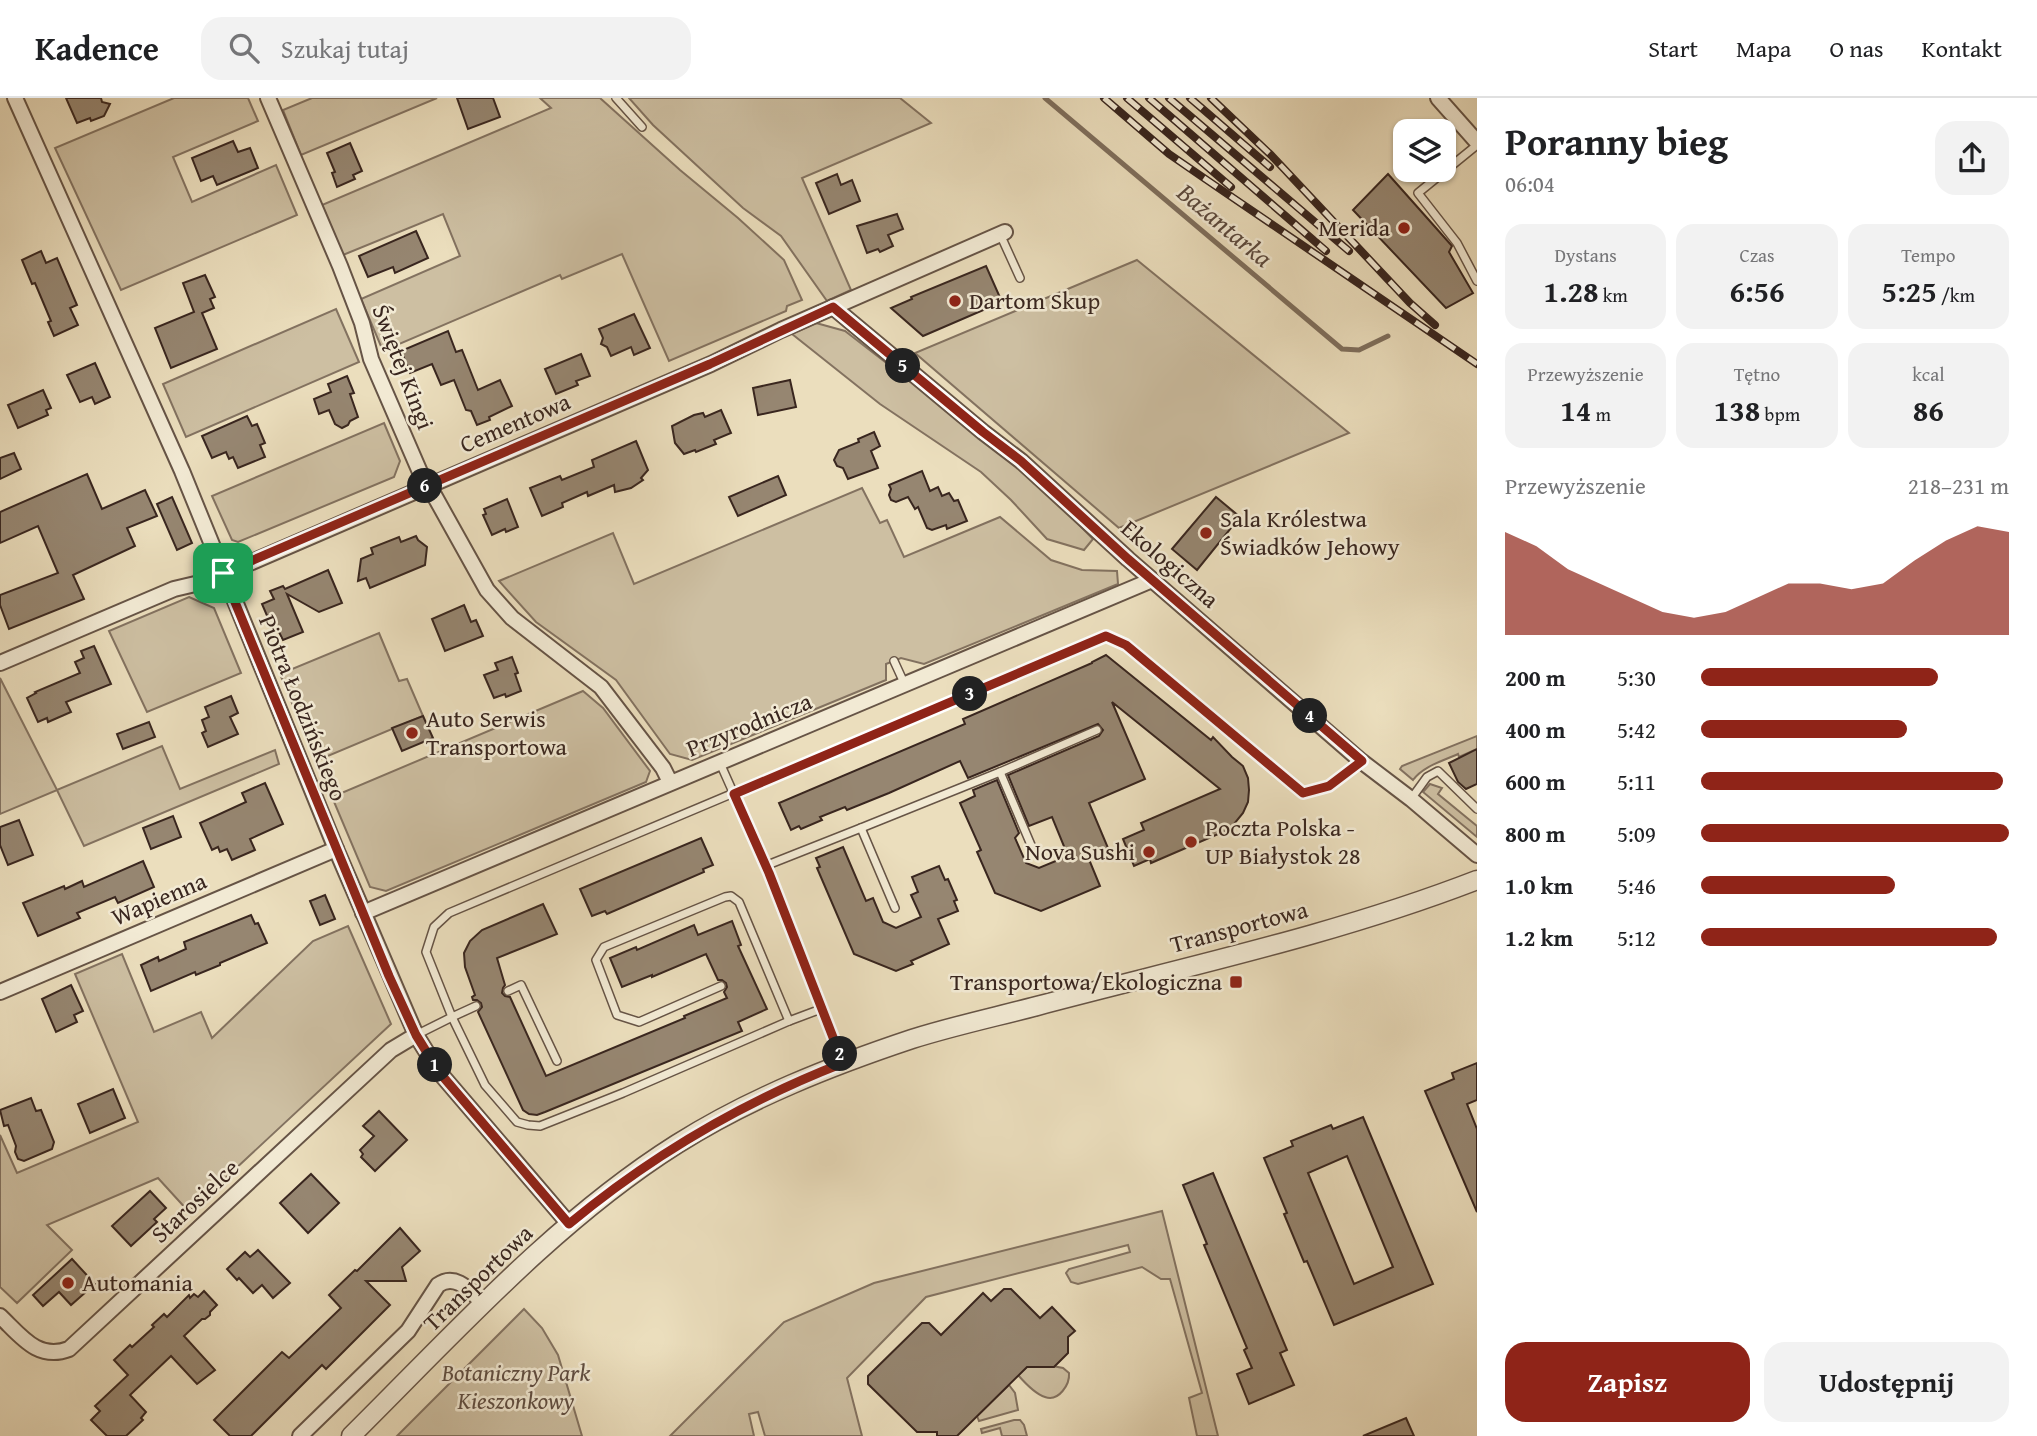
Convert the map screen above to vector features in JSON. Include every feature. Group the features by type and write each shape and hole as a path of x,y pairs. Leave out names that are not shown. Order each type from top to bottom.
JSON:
{"street":[{"name":"Piotra Łodzińskiego","path":"15,98 182,471 336,849 416,1035 439,1072 569,1224"},
{"name":"Świętej Kingi","path":"268,98 340,266 362,323 371,359 426,486 434,495 487,590 512,618 601,687 663,768 670,782"},
{"path":"1438,98 1477,143"},
{"name":"Cementowa","path":"0,663 174,589 208,580 710,364 1003,233"},
{"name":"Ekologiczna","path":"833,307 1021,461 1152,580 1362,761 1477,855"},
{"name":"Przyrodnicza","path":"363,913 1152,580"},
{"name":"Wapienna","path":"0,992 336,849"},
{"name":"Transportowa","path":"351,1436 484,1304 599,1199 677,1144 805,1078 915,1038 1303,936 1477,880"},
{"name":"Starosielce","path":"0,1316 34,1348 55,1354 69,1349 391,1050 416,1035"},
{"path":"300,1436 408,1331 438,1285 454,1280 484,1304"}],"lane":[{"path":"616,98 642,127"},
{"path":"1477,143 1418,193 1457,243 1477,281"},
{"path":"1003,233 1020,278"},
{"path":"821,1009 540,1126 528,1125 517,1122 485,1085 452,1017 426,953 434,927 449,913 1106,636 1126,645 1303,793 1329,786 1362,761"},
{"path":"894,661 905,685"},
{"path":"765,866 1097,730"},
{"path":"720,762 765,866 843,1063"},
{"path":"1411,799 1427,777 1438,771 1477,809"},
{"path":"1000,772 1031,845"},
{"path":"861,828 895,908"},
{"path":"721,986 639,1022 617,1015 596,960 604,947 731,896 739,902 789,1021"},
{"path":"508,991 520,985 557,1061"},
{"path":"416,1035 476,1006"},
{"path":"366,1436 371,1416"}],"green space":[{"path":"174,98 248,98 258,121 173,157 192,202 276,165 297,215 121,290 55,148"},
{"path":"312,98 437,98 301,155 283,110"},
{"path":"540,98 600,98 784,260 802,300 787,306 786,311 669,361 622,254 562,279 560,275 383,351 361,299 460,256 443,214 343,255 322,205 551,108"},
{"path":"629,98 900,98 931,123 802,178 851,290 827,301 781,236 743,208 653,125"},
{"path":"1137,260 1349,433 1119,528 915,353"},
{"path":"336,309 359,362 186,437 163,384"},
{"path":"816,323 845,331 933,399 1042,487 1093,539 1084,550 1047,539 981,472 880,404 792,334"},
{"path":"384,423 400,461 394,477 238,542 232,540 212,496"},
{"path":"862,488 880,523 887,520 904,557 1000,517 1051,560 1082,570 1117,571 1118,584 924,664 901,658 886,664 886,680 692,760 670,754 616,680 536,622 499,581 613,533 634,584"},
{"path":"189,597 214,608 241,673 147,712 109,631"},
{"path":"379,633 399,681 407,679 423,716 316,761 280,674"},
{"path":"0,678 57,790 0,814"},
{"path":"583,691 603,708 650,771 646,782 386,891 370,887 332,797"},
{"path":"1477,736 1477,749 1434,764 1413,780 1400,769 1402,766"},
{"path":"162,746 180,789 275,750 279,764 84,846 57,790"},
{"path":"1430,784 1442,788 1438,794 1477,826 1477,837 1423,792"},
{"path":"348,926 391,1024 189,1212 158,1178 47,1225 72,1250 17,1303 0,1287 0,1135 17,1173 138,1122 75,974 122,954 154,1032 201,1012 212,1038 313,941"},
{"path":"1162,1211 1218,1436 1197,1436 1189,1398 1202,1393 1170,1279 1161,1279 1142,1267 1078,1284 1071,1282 1066,1273 1069,1269 1130,1252 1128,1245 926,1297 847,1378 862,1436 765,1436 758,1412 749,1414 754,1436 670,1436 784,1322 874,1283"},
{"name":"Botaniczny Park Kieszonkowy","path":"524,1309 542,1328 558,1355 582,1436 397,1436"},
{"path":"1032,1362 1063,1368 1069,1373 1066,1387 1059,1395 1050,1398 1041,1396 1018,1375"},
{"path":"1009,1385 1015,1393 1018,1410 979,1421 977,1416"},
{"path":"1020,1420 1027,1436 1002,1436 1000,1428 982,1433 981,1429"}],"building":[{"path":"66,98 101,98 102,102 110,104 104,116 77,123"},
{"path":"457,98 493,98 500,117 468,129"},
{"path":"233,141 238,152 250,148 258,168 217,185 213,176 201,181 192,158"},
{"path":"350,143 362,171 353,175 355,179 337,187 332,173 335,172 327,153"},
{"path":"837,174 841,185 852,180 860,201 829,214 816,183"},
{"name":"Merida","path":"1388,174 1452,246 1449,252 1473,293 1446,308 1353,210"},
{"path":"897,214 903,229 888,235 893,246 880,252 878,249 867,253 857,226"},
{"path":"416,231 428,258 395,273 393,267 368,277 359,256"},
{"path":"41,251 46,263 57,258 77,305 70,308 78,325 54,336 48,322 51,321 35,283 32,284 22,260"},
{"name":"Dartom Skup","path":"986,266 1002,302 923,336 891,308 912,299 911,297"},
{"path":"205,275 215,297 210,299 214,308 202,313 217,349 171,368 155,328 194,312 183,283"},
{"path":"634,314 650,348 634,355 631,347 611,356 607,347 601,344 603,338 599,329"},
{"path":"448,331 456,352 462,350 478,390 500,380 512,406 477,425 471,411 466,410 454,380 441,385 432,364 410,373 401,351"},
{"path":"581,354 590,376 576,381 578,385 556,394 545,369"},
{"path":"95,363 110,397 95,404 92,397 80,402 67,375"},
{"path":"347,376 354,393 350,394 358,417 342,428 335,424 329,410 319,414 314,399 331,392 328,384"},
{"path":"790,380 796,407 758,415 753,388"},
{"path":"43,390 51,408 46,410 48,415 18,428 8,405"},
{"path":"721,410 731,433 714,440 716,444 684,454 675,443 672,426 694,415 703,413 705,417"},
{"path":"247,416 252,426 257,424 265,443 260,445 265,457 238,468 233,457 229,459 226,452 212,458 202,436"},
{"path":"874,432 880,446 871,451 878,468 848,479 843,468 837,466 834,460 839,450"},
{"path":"636,441 648,470 641,478 643,480 631,488 615,492 614,485 588,496 587,492 542,516 530,488 560,476 562,480 594,467 592,460"},
{"path":"14,453 21,469 0,479 0,458"},
{"path":"922,471 930,491 938,487 942,496 949,493 954,501 958,500 967,521 947,529 946,525 932,530 927,528 918,507 915,509 908,497 896,502 891,500 889,485"},
{"path":"87,474 102,509 145,490 157,516 127,528 135,546 73,575 84,599 9,629 0,605 0,595 58,573 38,526 0,543 0,512"},
{"path":"778,476 786,495 738,516 729,497"},
{"path":"172,497 192,543 177,550 157,504"},
{"name":"Sala Królestwa Świadków Jehowy","path":"1216,497 1240,517 1197,570 1172,549"},
{"path":"507,499 518,527 492,535 483,515 486,514 484,509"},
{"path":"416,536 427,547 425,565 370,588 366,578 358,581 361,559 373,554 371,548 399,537 401,542"},
{"path":"328,570 342,603 319,612 287,594 303,632 283,640 278,630 274,632 262,604 274,599 270,591 283,586 285,589"},
{"path":"464,605 471,622 476,620 483,636 445,651 432,619"},
{"path":"94,646 111,684 66,702 71,712 48,722 47,718 38,722 27,698 80,673 75,662 84,658 81,651"},
{"path":"1106,655 1211,740 1213,737 1243,766 1248,778 1248,802 1230,829 1151,863 1150,859 1134,866 1123,839 1144,830 1141,823 1220,789 1112,702 1145,779 1089,803 1108,848 1088,857 1100,886 1041,911 995,893 977,852 981,850 960,803 975,796 973,790 997,780 1019,833 1015,838 1026,863 1039,868 1068,856 1052,817 1029,826 1008,775 1099,736 1103,730 1098,724 968,778 960,761 847,810 845,807 820,817 822,820 801,829 799,826 791,830 779,803 965,724 963,719"},
{"path":"512,657 521,691 494,698 484,675 498,670 495,663"},
{"path":"231,696 238,713 230,717 238,734 208,747 202,733 206,731 202,720 209,717 205,707"},
{"name":"Auto Serwis Transportowa","path":"423,716 433,738 402,751 392,728"},
{"path":"149,722 155,737 123,749 117,734"},
{"path":"1477,749 1477,784 1466,789 1458,782 1449,763"},
{"path":"265,783 283,824 250,839 255,850 232,860 227,849 220,852 218,847 212,850 200,823 246,802 242,793"},
{"path":"173,816 181,837 151,849 143,828"},
{"path":"19,820 33,855 8,865 0,845 0,827"},
{"path":"701,838 713,865 703,869 704,872 607,914 605,911 592,916 580,889"},
{"path":"843,847 866,901 873,898 883,922 896,928 921,917 911,895 918,892 912,877 939,866 957,900 954,901 958,911 938,919 949,944 911,961 913,964 896,971 854,954 817,868 820,867 816,858"},
{"path":"143,861 154,887 118,903 115,897 77,913 80,918 38,936 23,903 82,881 84,887"},
{"path":"325,895 335,919 320,925 310,901"},
{"path":"543,904 557,934 497,958 505,985 502,993 510,997 546,1076 727,998 724,992 726,983 718,980 706,954 622,987 610,958 636,947 637,950 694,925 698,935 732,921 741,945 738,946 767,1009 738,1022 742,1031 545,1112 529,1114 523,1110 478,1012 482,1007 481,1003 473,1000 475,995 465,967 464,953 470,941 482,930"},
{"path":"251,915 255,924 258,923 267,943 196,975 195,972 151,991 141,965 158,957 159,961 186,949 184,942"},
{"path":"71,985 83,1011 74,1015 77,1022 56,1032 42,999"},
{"path":"1477,1063 1477,1100 1467,1104 1477,1129 1477,1212 1425,1091 1454,1079 1452,1073"},
{"path":"113,1089 125,1118 90,1133 78,1104"},
{"path":"31,1098 36,1111 41,1110 54,1142 52,1149 24,1161 18,1159 16,1146 8,1125 4,1126 0,1110"},
{"path":"379,1111 407,1140 375,1171 361,1157 363,1154 360,1150 374,1136 363,1126"},
{"path":"1363,1117 1433,1284 1334,1325 1307,1261 1304,1262 1264,1158 1293,1146 1291,1141 1331,1125 1333,1129","holes":["1347,1156 1393,1267 1354,1284 1308,1173"]},
{"path":"1213,1173 1287,1350 1280,1353 1294,1385 1249,1404 1237,1374 1252,1368 1244,1350 1247,1348 1204,1245 1207,1244 1183,1185"},
{"path":"311,1174 339,1203 308,1233 280,1203"},
{"path":"150,1191 166,1208 154,1219 157,1222 131,1246 112,1226"},
{"path":"400,1228 420,1251 402,1267 406,1281 366,1281 390,1305 326,1369 322,1365 251,1436 230,1436 214,1420 282,1352 289,1358 341,1308 329,1295"},
{"path":"258,1250 290,1283 273,1298 262,1285 253,1293 227,1269 245,1252 250,1257"},
{"path":"72,1259 95,1284 71,1305 59,1292 43,1306 33,1295"},
{"path":"1004,1289 1011,1289 1040,1318 1052,1307 1075,1331 1068,1337 1068,1353 1054,1367 1027,1367 957,1436 917,1432 868,1384 868,1376 922,1323 929,1323 941,1335 983,1293 991,1301"},
{"path":"204,1291 217,1305 210,1315 184,1336 215,1370 197,1384 171,1356 130,1395 146,1412 141,1418 143,1420 126,1436 107,1436 91,1420 100,1411 95,1406 128,1375 114,1360 154,1327 152,1325 164,1314 167,1317 189,1295 190,1298 194,1294 198,1297"},
{"path":"1406,1418 1414,1436 1363,1436"}],"waterway":[{"name":"Bażantarka","path":"1045,98 1342,349 1359,350 1388,336"}],"railway":[{"path":"1104,98 1169,154 1477,364"},
{"path":"1127,98 1231,187"},
{"path":"1149,98 1326,251"},
{"path":"1169,98 1349,251"},
{"path":"1190,98 1270,167"},
{"path":"1211,98 1271,155 1410,303 1435,325"}],"place":[{"name":"Merida","path":"1404,228"},
{"name":"Dartom Skup","path":"955,301"},
{"name":"Sala Królestwa Świadków Jehowy","path":"1206,533"},
{"name":"Auto Serwis Transportowa","path":"412,733"},
{"name":"Poczta Polska - UP Białystok 28","path":"1191,842"},
{"name":"Nova Sushi","path":"1149,852"},
{"name":"Transportowa/Ekologiczna","path":"1236,982"},
{"name":"Automania","path":"68,1283"}],"route":[{"path":"833,307 1021,461 1128,559 1362,761 1329,786 1303,793 1126,645 1106,636 734,794 769,873 843,1063 736,1111 677,1144 599,1199 569,1224 439,1072 416,1035 389,976 223,573 710,364 833,307"}]}
